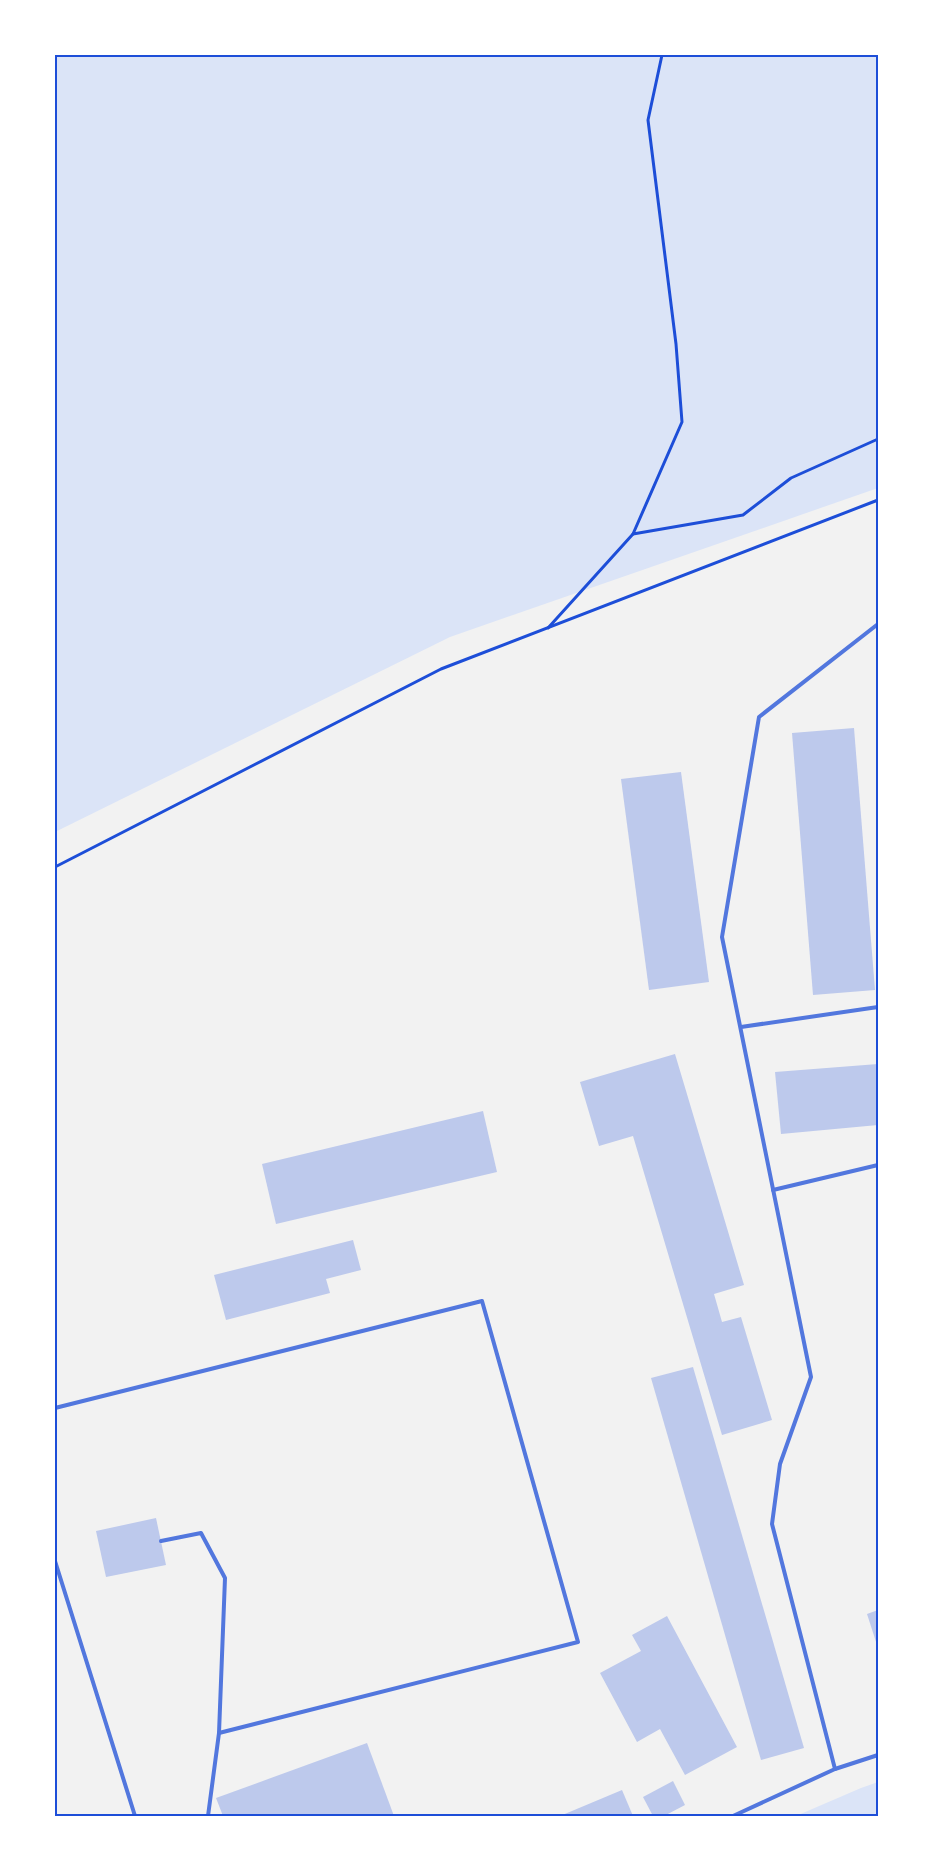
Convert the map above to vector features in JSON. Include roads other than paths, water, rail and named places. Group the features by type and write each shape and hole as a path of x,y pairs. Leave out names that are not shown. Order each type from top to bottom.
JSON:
{"lane":[{"path":"835,1770 772,1524 780,1464 811,1378 722,937 759,717 878,624"},
{"path":"741,1027 878,1007"},
{"path":"773,1190 878,1164"},
{"path":"55,1408 482,1301 578,1642 219,1733"},
{"path":"161,1541 201,1533 225,1578 219,1733 208,1816"},
{"path":"55,1561 135,1816"},
{"path":"733,1816 835,1770 878,1755"}]}
